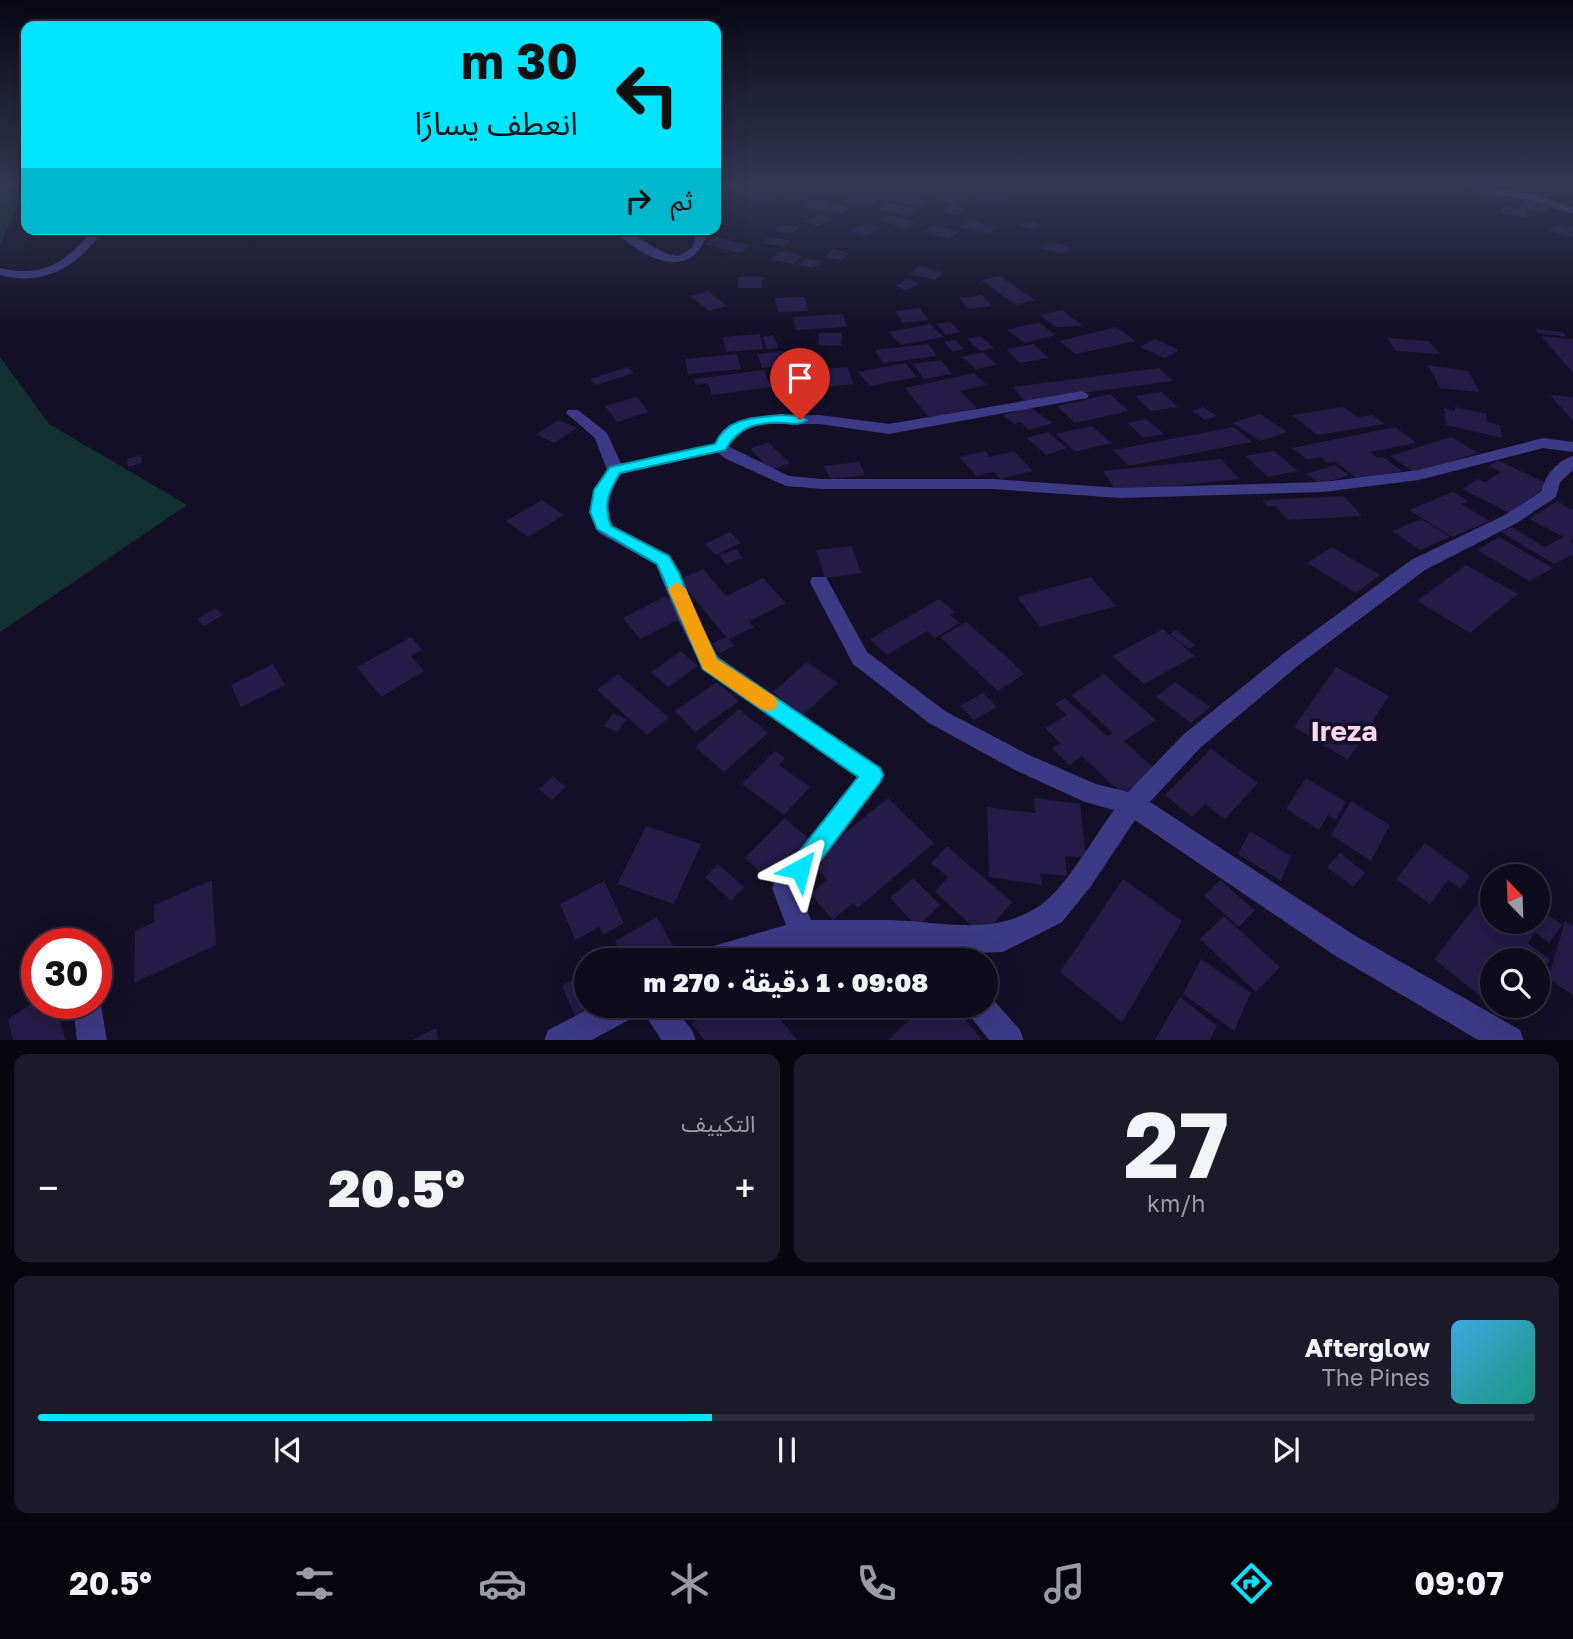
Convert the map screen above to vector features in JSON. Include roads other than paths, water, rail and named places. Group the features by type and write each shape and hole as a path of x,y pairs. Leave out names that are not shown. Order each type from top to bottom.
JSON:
{"street":[{"path":"0,271 26,277 60,269 76,258 92,238 91,235"},
{"path":"625,235 669,261 686,258 696,250 701,235"},
{"path":"720,447 726,435 743,423 780,419 841,422 881,429 1082,395"},
{"path":"573,413 602,436 615,470"},
{"path":"803,934 786,888 873,775 710,663 663,560 605,529 598,512 602,490 615,470 720,447 732,456 786,481 822,484 993,484 1119,493 1323,486 1380,481 1419,475 1543,443 1573,447"},
{"path":"966,948 1003,938 1053,913 1083,877 1132,804 1192,741 1293,658 1418,565 1511,519 1550,493 1552,480 1573,461"},
{"path":"819,582 860,658 937,717 1021,762 1093,794 1132,804 1344,945 1507,1040"},
{"path":"755,948 803,934 894,934 944,948"},
{"path":"561,1040 603,1018"},
{"path":"663,1018 680,1040"},
{"path":"989,1018 1008,1040"},
{"path":"89,1019 92,1040"}],"district":[{"name":"Ireza","path":"1344,731"}]}
